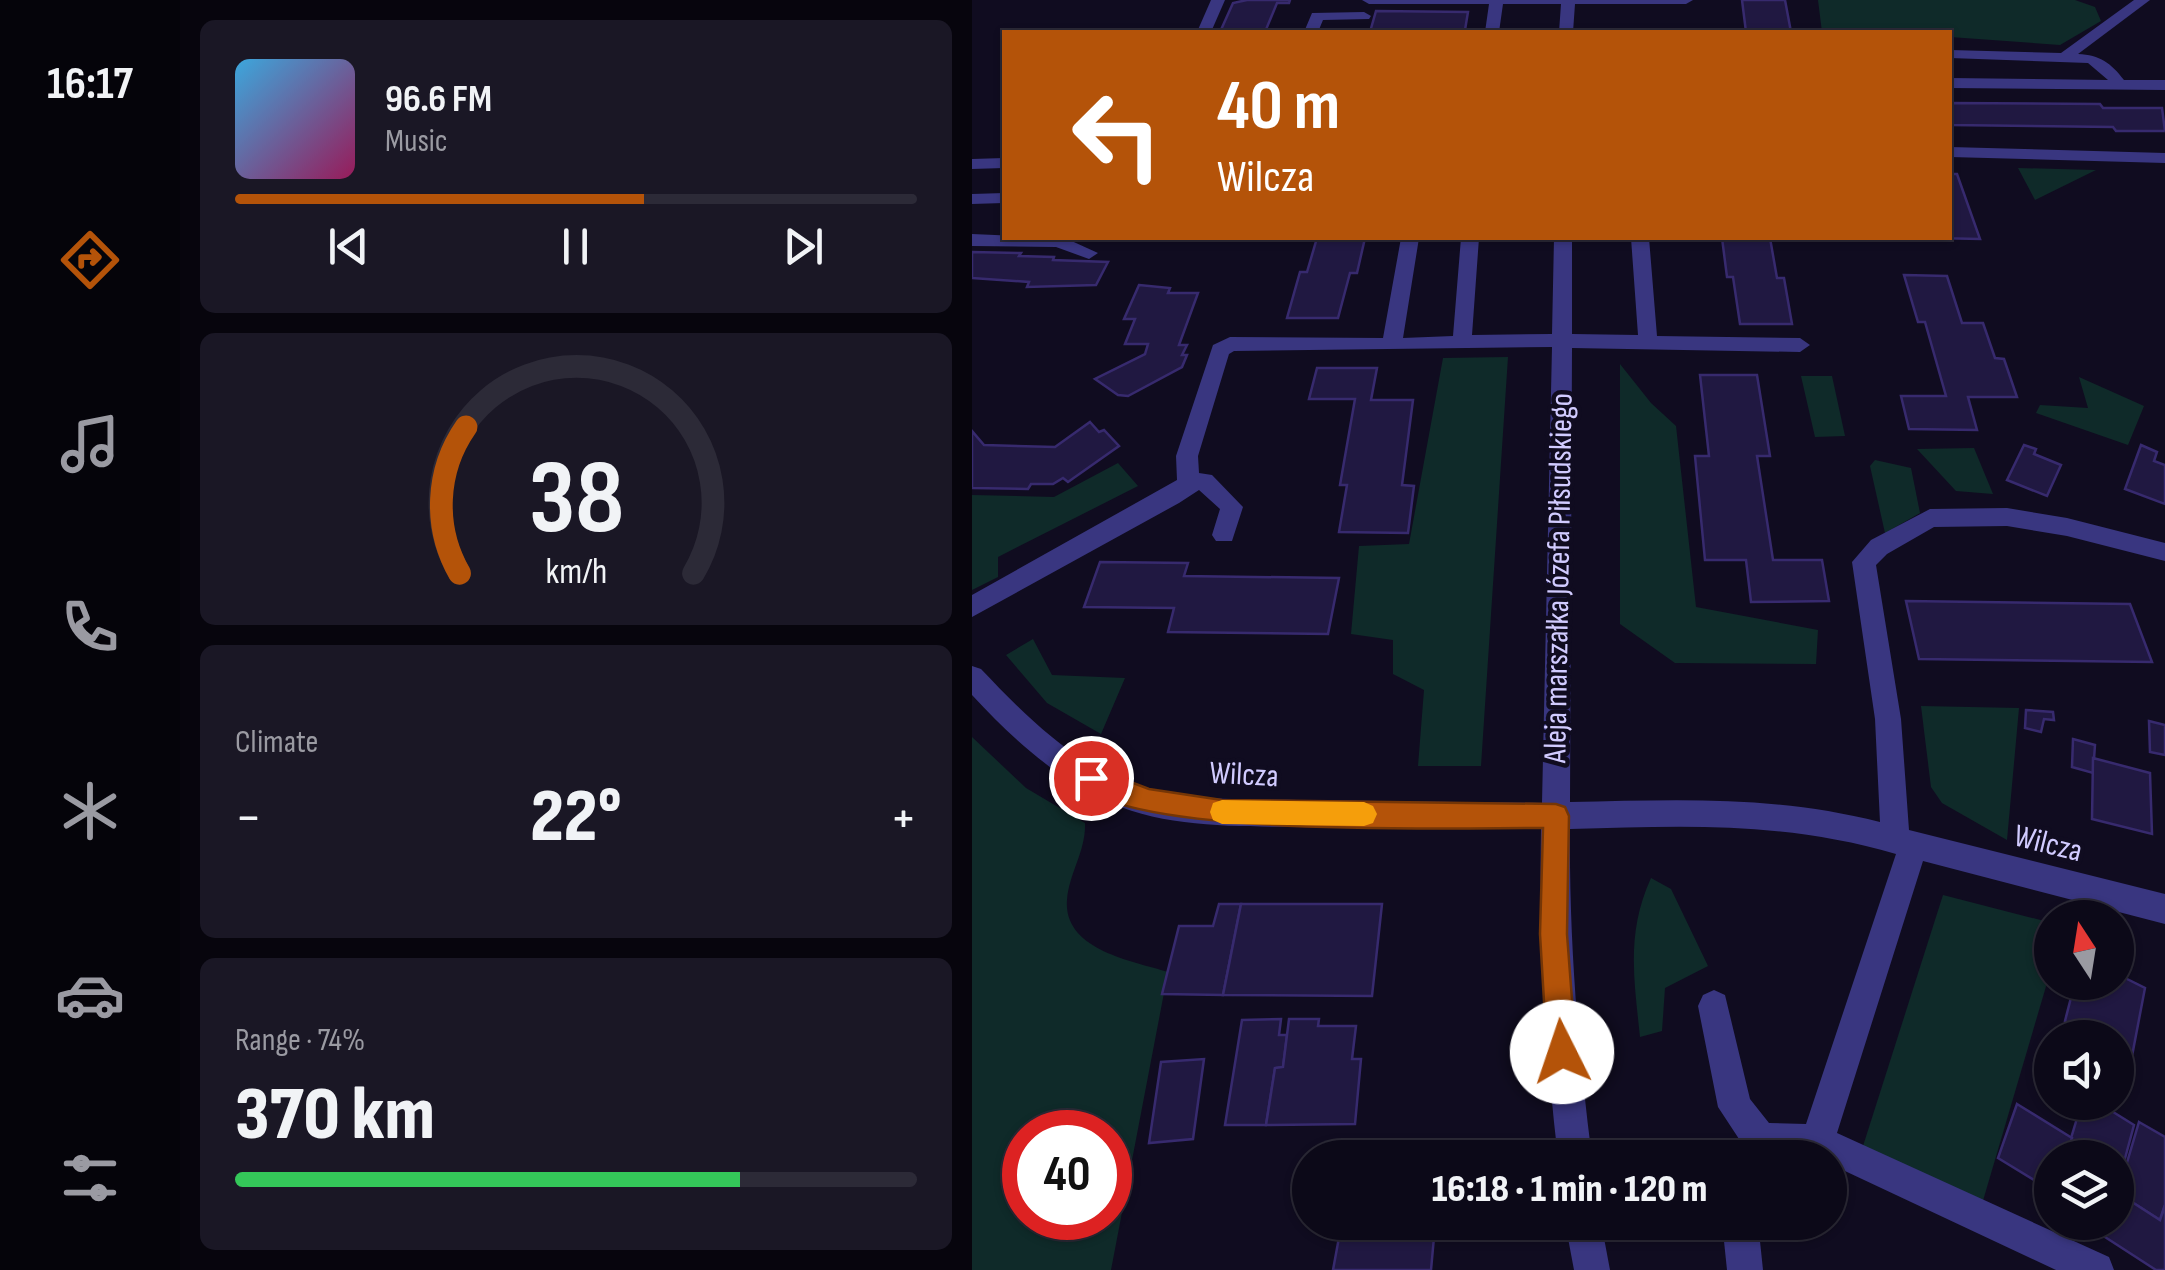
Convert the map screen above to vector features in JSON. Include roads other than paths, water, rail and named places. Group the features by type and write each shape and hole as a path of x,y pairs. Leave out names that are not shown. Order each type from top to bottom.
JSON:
{"street":[{"path":"1205,30 1218,0"},
{"path":"1312,30 1317,16 1368,6 1460,0 1686,0"},
{"path":"1492,30 1496,0"},
{"path":"2067,55 2143,0"},
{"path":"1566,30 1568,1"},
{"path":"1360,30 1368,6"},
{"path":"1952,54 2067,55 2091,59 2108,70 2118,85"},
{"path":"1952,83 2164,84"},
{"path":"1952,152 2164,158"},
{"path":"972,164 1002,163"},
{"path":"972,200 1002,198"},
{"path":"972,240 1058,241 1088,253"},
{"path":"1392,345 1410,240"},
{"path":"1462,342 1470,240"},
{"name":"Aleja marszałka Józefa Piłsudskiego","path":"1563,240 1554,934 1573,1140"},
{"path":"1640,240 1648,342"},
{"path":"1188,484 1187,456 1220,350 1230,344 1561,341 1800,346"},
{"path":"972,608 1188,484 1204,482 1232,506 1224,535"},
{"path":"1818,1140 1904,844 1864,562 1879,546 1930,518 2006,517 2067,527 2164,552"},
{"name":"Wilcza","path":"972,677 1024,733 1069,766 1113,791 1149,801 1222,812 1556,816 1738,812 1829,823 2164,909"},
{"path":"1714,1006 1735,1107 1752,1140"},
{"path":"1847,1154 2096,1270"},
{"path":"1586,1240 1592,1270"},
{"path":"1742,1240 1745,1270"}]}
